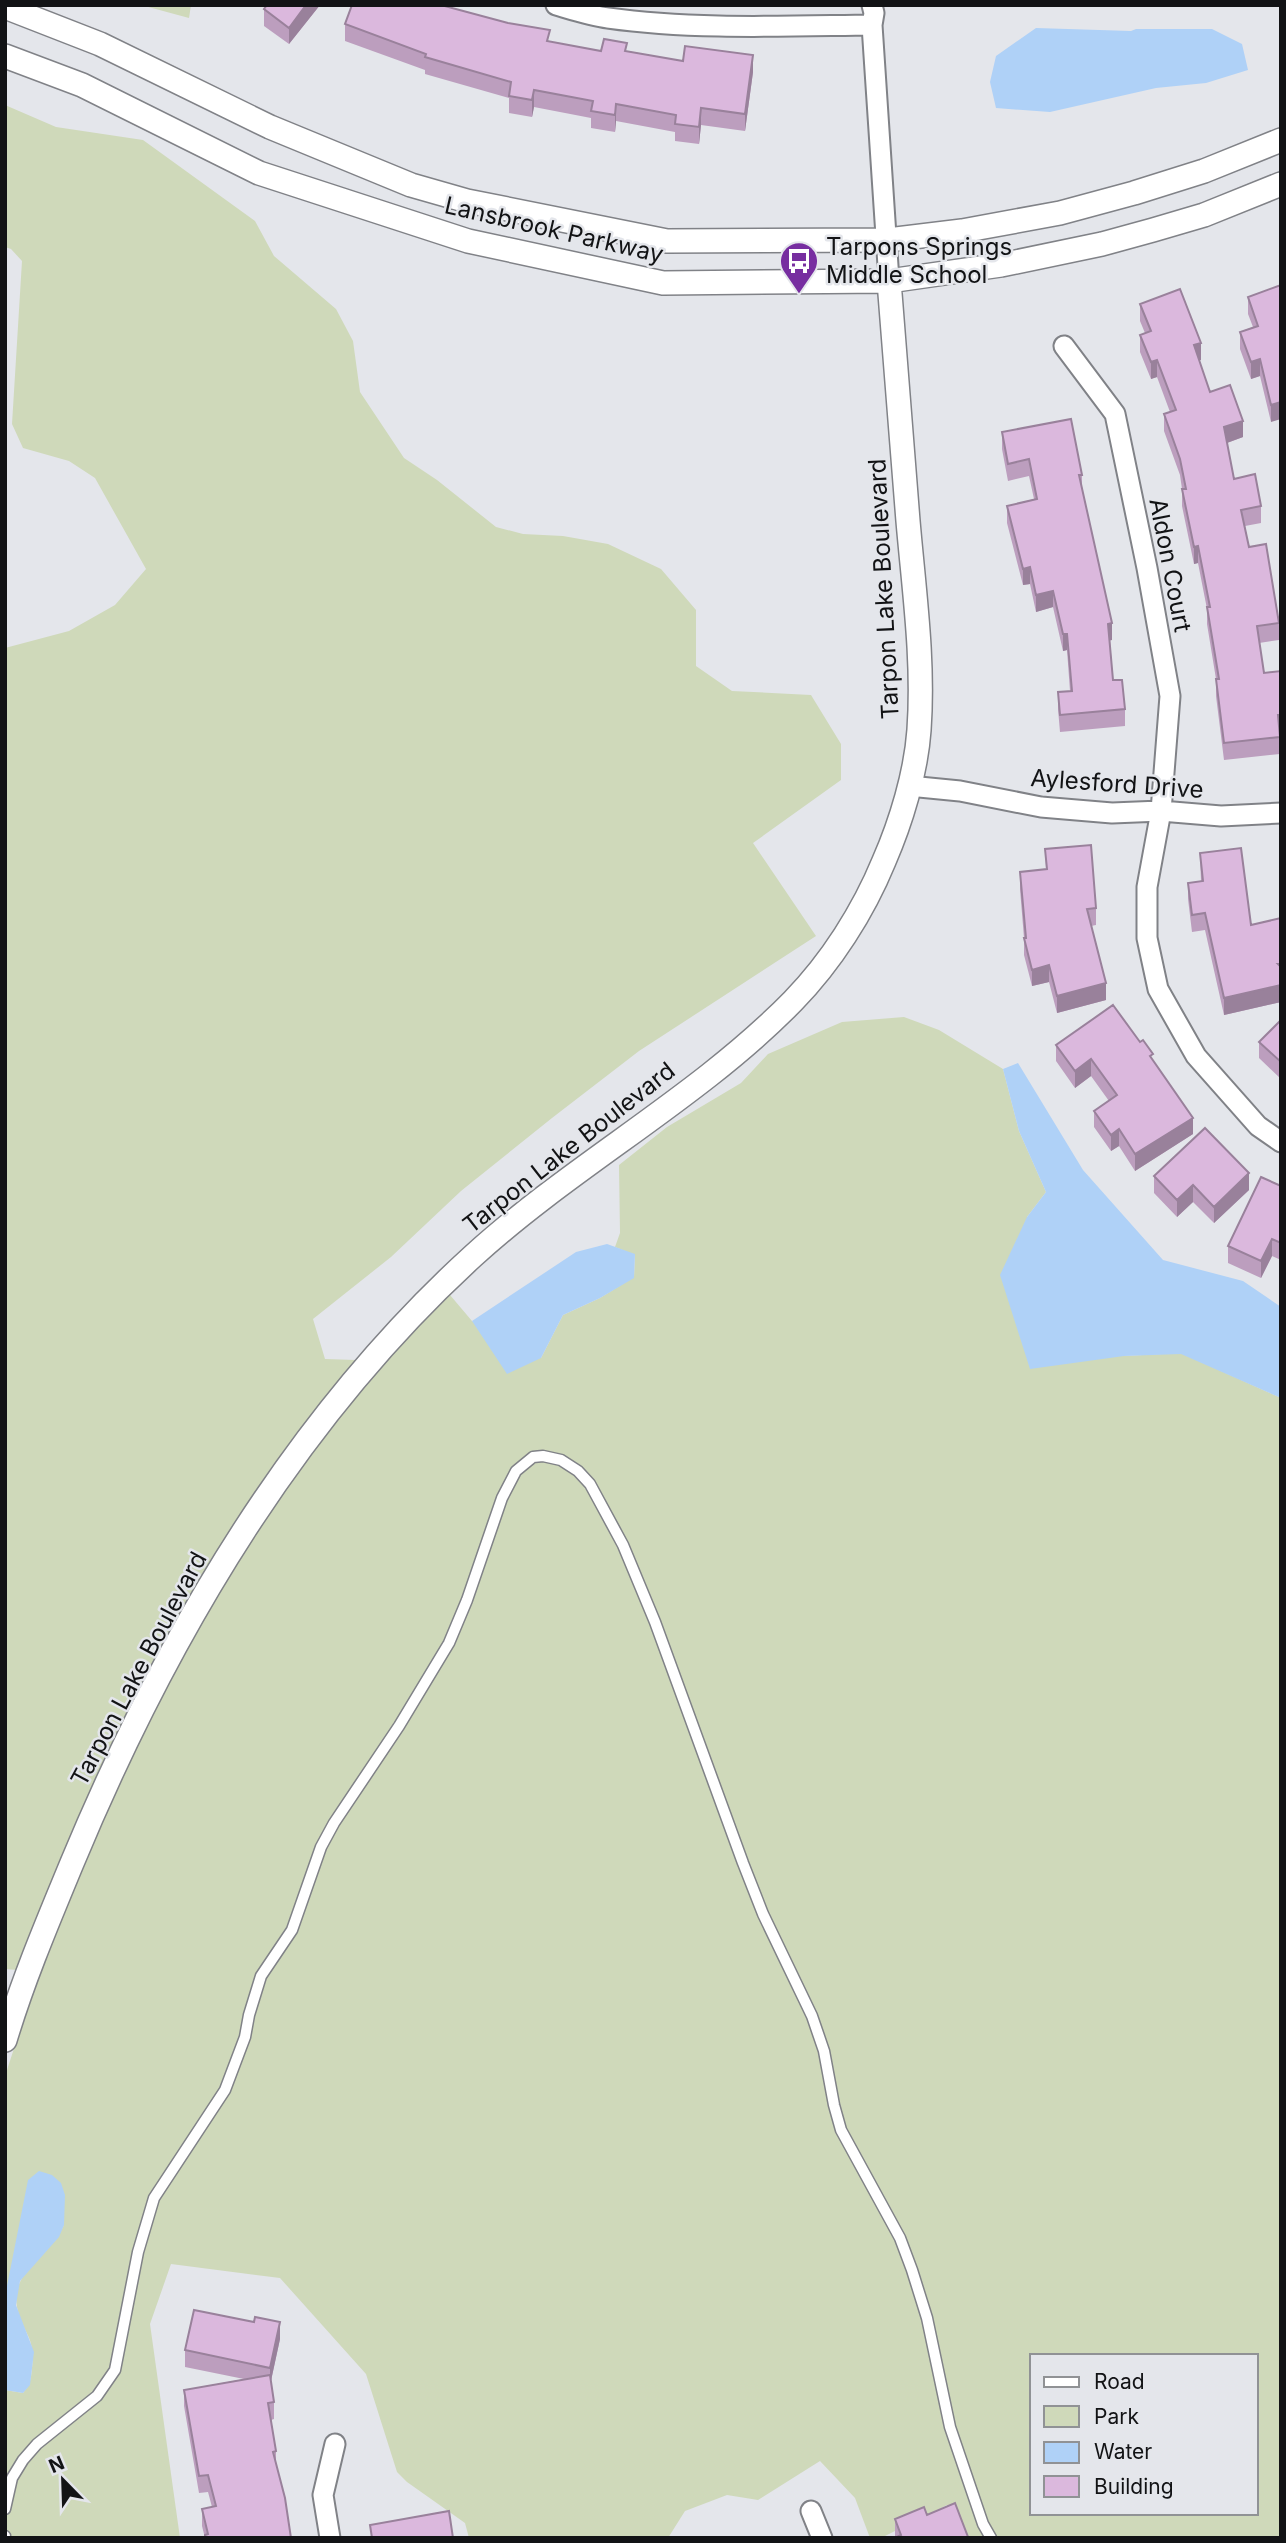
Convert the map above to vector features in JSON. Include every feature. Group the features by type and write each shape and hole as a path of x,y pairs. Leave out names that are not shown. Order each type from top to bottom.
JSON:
{"street":[{"path":"556,5 606,18 633,21 755,27 872,15 889,281"},
{"name":"Lansbrook Parkway","path":"5,8 100,44 270,127 411,185 467,201 667,242 888,240"},
{"name":"Lansbrook Parkway","path":"5,55 82,85 259,173 468,241 663,283 889,281 1001,265 1102,244 1204,215 1281,184"},
{"path":"888,240 1012,223 1072,209 1204,171 1281,140"},
{"name":"Tarpon Lake Boulevard","path":"5,2040 51,1913 92,1815 143,1709 198,1604 297,1453 349,1386 412,1315 471,1258 524,1211 718,1067 795,999 818,971 864,902 886,859 909,786 919,735 920,678 889,281"},
{"name":"Aldon Court","path":"1064,346 1115,414 1170,696 1161,811 1147,887 1147,938 1158,989 1196,1056 1258,1126 1281,1142"},
{"name":"Aylesford Drive","path":"909,786 960,791 1041,807 1112,813 1161,811 1221,816 1281,813"},
{"path":"330,2538 323,2495 335,2444"},
{"path":"811,2511 822,2538"}],"lane":[{"path":"5,2509 12,2478 23,2460 37,2444 97,2396 115,2370 138,2252 154,2198 225,2090 246,2037 249,2015 261,1976 292,1930 321,1847 334,1822 399,1726 449,1643 506,1489 516,1471 525,1462 533,1457 543,1456 561,1460 584,1478 606,1510 655,1622 748,1876 812,2016 824,2051 841,2130 900,2238 912,2270 927,2318 950,2427 983,2524 991,2538"}],"green space":[{"path":"141,5 191,5 189,18"},
{"path":"5,105 56,127 143,140 255,221 274,256 336,309 353,341 360,392 404,458 437,480 496,527 523,534 563,536 608,544 661,569 696,610 696,666 732,691 811,695 841,744 841,780 753,843 816,936 639,1051 461,1191 391,1257 313,1319 325,1359 356,1360 301,1428 250,1499 203,1573 160,1650 83,1808 18,1970 5,1969 5,648 69,631 115,605 146,569 95,478 69,461 23,448 12,424 22,261 11,249 5,247"},
{"path":"904,1017 939,1030 1003,1069 1019,1131 1046,1192 1027,1217 1124,1356 1181,1353 1281,1398 1281,2538 958,2538 947,2505 881,2538 870,2538 855,2498 820,2461 758,2500 727,2495 685,2511 668,2538 469,2538 465,2523 397,2472 366,2374 280,2278 171,2264 150,2324 180,2538 5,2538 5,2390 23,2393 30,2382 33,2357 30,2341 19,2316 16,2295 25,2273 64,2225 5,2296 6,2077 27,2008 88,1854 126,1766 169,1680 216,1596 267,1515 323,1438 384,1364 450,1295 472,1321 541,1358 563,1315 600,1298 634,1277 635,1255 615,1247 620,1233 619,1165 667,1127 741,1083 768,1054 842,1022"}],"water":[{"path":"1036,28 1131,31 1212,29 1242,44 1248,70 1206,83 1156,88 1050,112 996,108 990,82 996,56"},
{"path":"1018,1063 1083,1170 1163,1260 1243,1281 1281,1307 1281,1398 1181,1354 1124,1356 1030,1369 1000,1275 1027,1217 1046,1192 1019,1131 1003,1069"},
{"path":"607,1244 635,1254 634,1278 563,1315 541,1358 507,1374 472,1321 576,1252"},
{"path":"39,2171 52,2175 61,2183 65,2195 64,2225 59,2237 20,2281 16,2305 34,2352 30,2385 23,2393 5,2390 5,2296 28,2180"}],"building":[{"path":"267,5 306,5 289,28 264,9"},
{"path":"352,5 441,5 508,23 550,30 547,41 601,51 604,39 627,43 625,51 683,61 685,46 753,55 745,114 701,108 699,127 675,124 676,115 616,104 615,115 591,111 593,101 534,90 532,100 509,96 511,82 425,57 426,54 345,24"},
{"path":"1281,285 1281,402 1271,405 1260,359 1251,362 1240,332 1258,326 1248,297"},
{"path":"1180,289 1201,343 1194,345 1210,392 1230,385 1243,421 1224,427 1234,479 1255,474 1261,506 1241,510 1249,547 1266,544 1279,623 1257,626 1264,673 1281,671 1281,715 1278,715 1280,737 1224,743 1216,679 1219,679 1207,607 1210,607 1198,546 1194,547 1182,489 1186,489 1180,459 1164,414 1176,410 1157,360 1151,362 1140,335 1151,331 1140,304"},
{"path":"1071,419 1082,475 1079,475 1112,623 1108,624 1113,680 1122,680 1125,709 1060,715 1058,692 1072,691 1067,634 1063,634 1053,591 1036,595 1030,567 1023,569 1007,506 1037,499 1029,459 1008,464 1002,432"},
{"path":"1091,845 1096,908 1087,909 1106,983 1057,996 1049,965 1032,970 1024,938 1020,872 1047,869 1045,849"},
{"path":"1241,848 1251,925 1281,918 1281,964 1278,964 1281,967 1281,985 1224,998 1205,913 1192,915 1188,883 1203,881 1200,853"},
{"path":"1113,1005 1140,1042 1143,1040 1153,1054 1150,1056 1193,1118 1135,1154 1119,1129 1111,1135 1094,1111 1117,1095 1091,1059 1075,1071 1056,1045"},
{"path":"1281,1020 1281,1062 1259,1042"},
{"path":"1205,1128 1249,1173 1214,1207 1193,1185 1177,1200 1154,1176"},
{"path":"1261,1177 1281,1186 1281,1243 1272,1239 1261,1261 1228,1246"},
{"path":"194,2310 254,2322 255,2317 280,2322 270,2368 185,2350"},
{"path":"270,2375 274,2402 268,2403 276,2451 273,2452 285,2498 291,2538 205,2538 208,2534 202,2509 216,2506 208,2475 199,2476 184,2390"},
{"path":"955,2503 968,2537 895,2538 901,2535 895,2519 924,2507 927,2515"},
{"path":"449,2511 453,2538 372,2538 370,2525"}],"place":[{"name":"Tarpons Springs Middle School","path":"799,295"}]}
